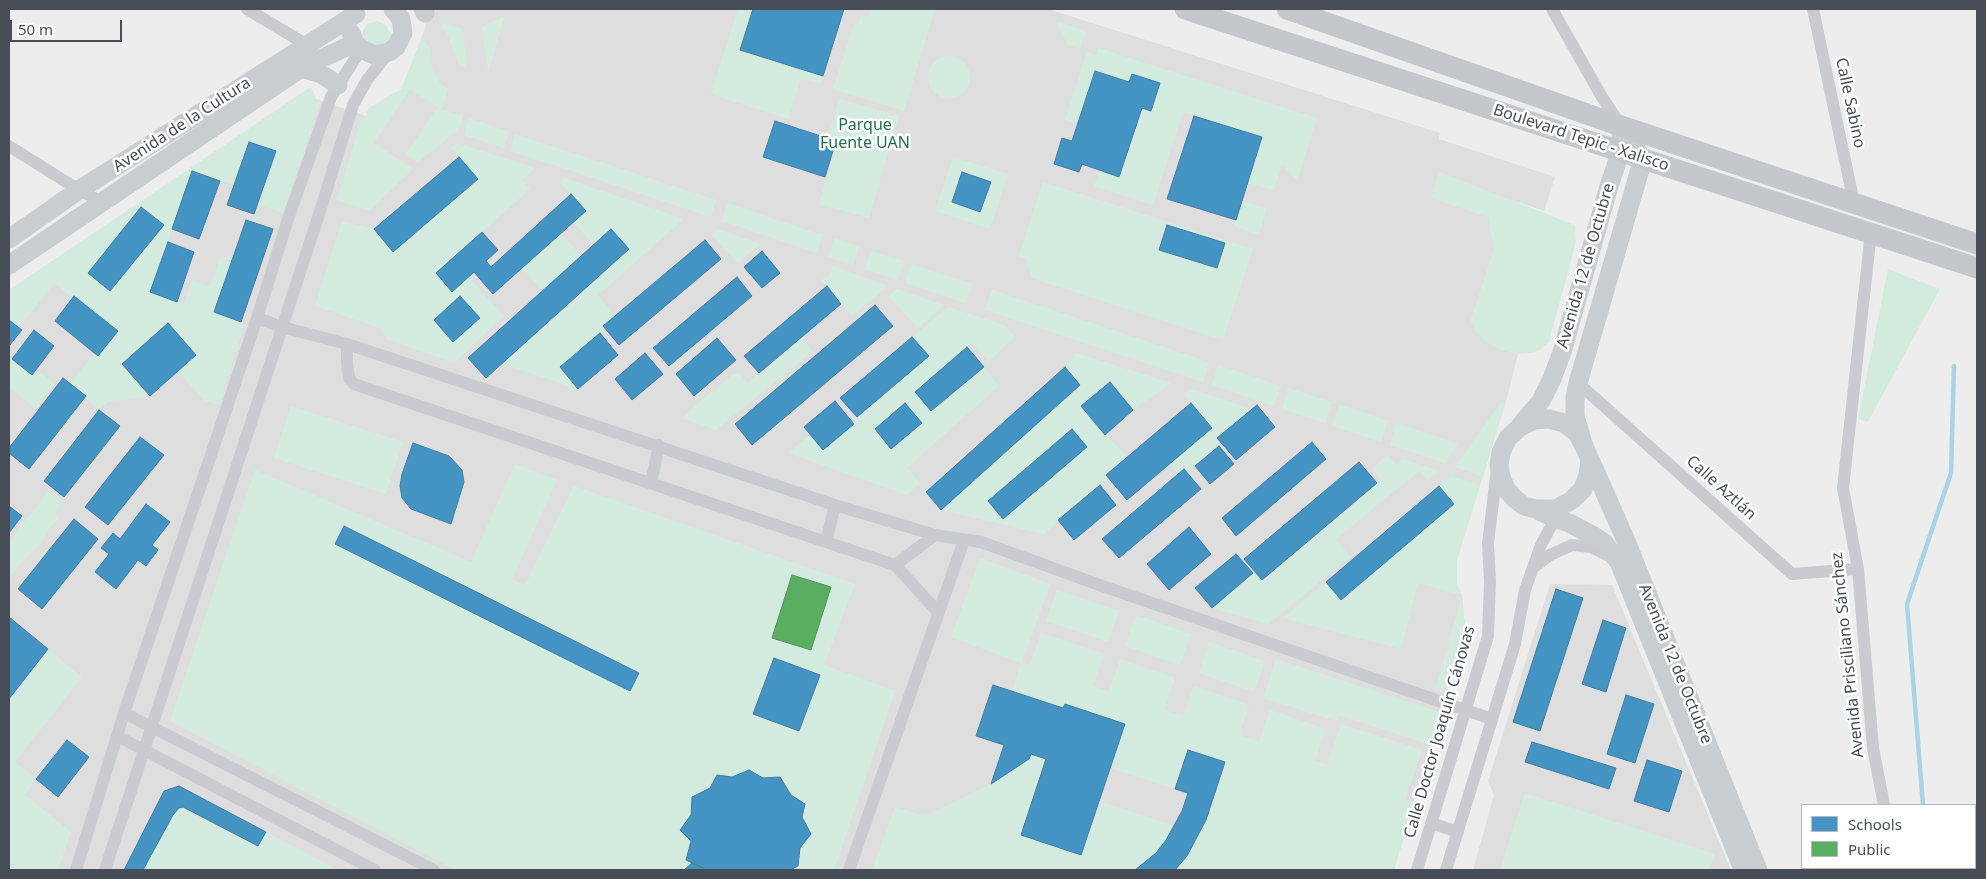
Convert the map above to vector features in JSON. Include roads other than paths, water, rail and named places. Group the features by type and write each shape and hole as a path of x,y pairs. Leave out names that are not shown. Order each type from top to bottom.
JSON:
{"main road":[{"name":"Boulevard Tepic - Xalisco","path":"1185,9 1977,268"},
{"name":"Boulevard Tepic - Xalisco","path":"1287,9 1622,126 1977,244"},
{"path":"358,46 374,55 389,52 400,40 403,32 401,19 395,10"},
{"name":"Avenida de la Cultura","path":"9,239 79,190 359,11"},
{"name":"Avenida de la Cultura","path":"9,265 301,68 358,46 351,33 352,23 359,11"},
{"path":"301,68 321,74 338,85"},
{"name":"Avenida 12 de Octubre","path":"1622,126 1621,151 1608,186 1558,361 1541,401 1520,427 1508,438 1501,452 1499,465 1506,489 1514,498 1524,506 1569,523 1594,536 1604,543 1619,562 1744,870"},
{"path":"1622,126 1643,159"},
{"name":"Avenida 12 de Octubre","path":"1572,500 1583,489 1588,475 1586,452 1575,416 1575,397 1643,159"},
{"name":"Avenida 12 de Octubre","path":"1520,427 1534,420 1549,419 1564,424 1577,433 1624,536 1758,870"},
{"path":"1536,509 1556,509 1572,500"}],"street":[{"path":"247,9 307,45"},
{"path":"1552,9 1602,97 1622,126"},
{"name":"Calle Sabino","path":"1813,9 1854,204"},
{"path":"76,870 124,713 292,210 331,97 358,46"},
{"path":"106,870 353,105 367,80 389,52"},
{"path":"9,146 79,190 102,202"},
{"name":"Avenida Prisciliano Sánchez","path":"1871,232 1843,488 1858,569 1873,748 1884,804"},
{"path":"257,318 348,344 659,445 835,505 935,535 981,542 1105,587 1492,719"},
{"path":"348,344 347,362 349,378 354,384 895,566 938,612"},
{"name":"Calle Aztlán","path":"1578,383 1792,574 1858,569"},
{"path":"651,483 659,445"},
{"name":"Calle Doctor Joaquín Cánovas","path":"1417,870 1488,636 1490,581 1488,543 1494,478 1501,452"},
{"path":"1446,870 1516,644 1526,590 1533,568 1541,545 1554,518 1572,500"},
{"path":"826,542 835,505"},
{"path":"895,566 935,535"},
{"path":"849,870 964,540"},
{"path":"1533,568 1550,556 1572,545 1582,545 1602,551 1619,562"},
{"path":"124,713 431,870"},
{"path":"117,736 375,870"},
{"path":"1431,823 1458,832"}],"waterway":[{"path":"1923,804 1907,604 1951,473 1954,366"}],"park label":[{"name":"Parque Fuente UAN","path":"865,134"}]}
